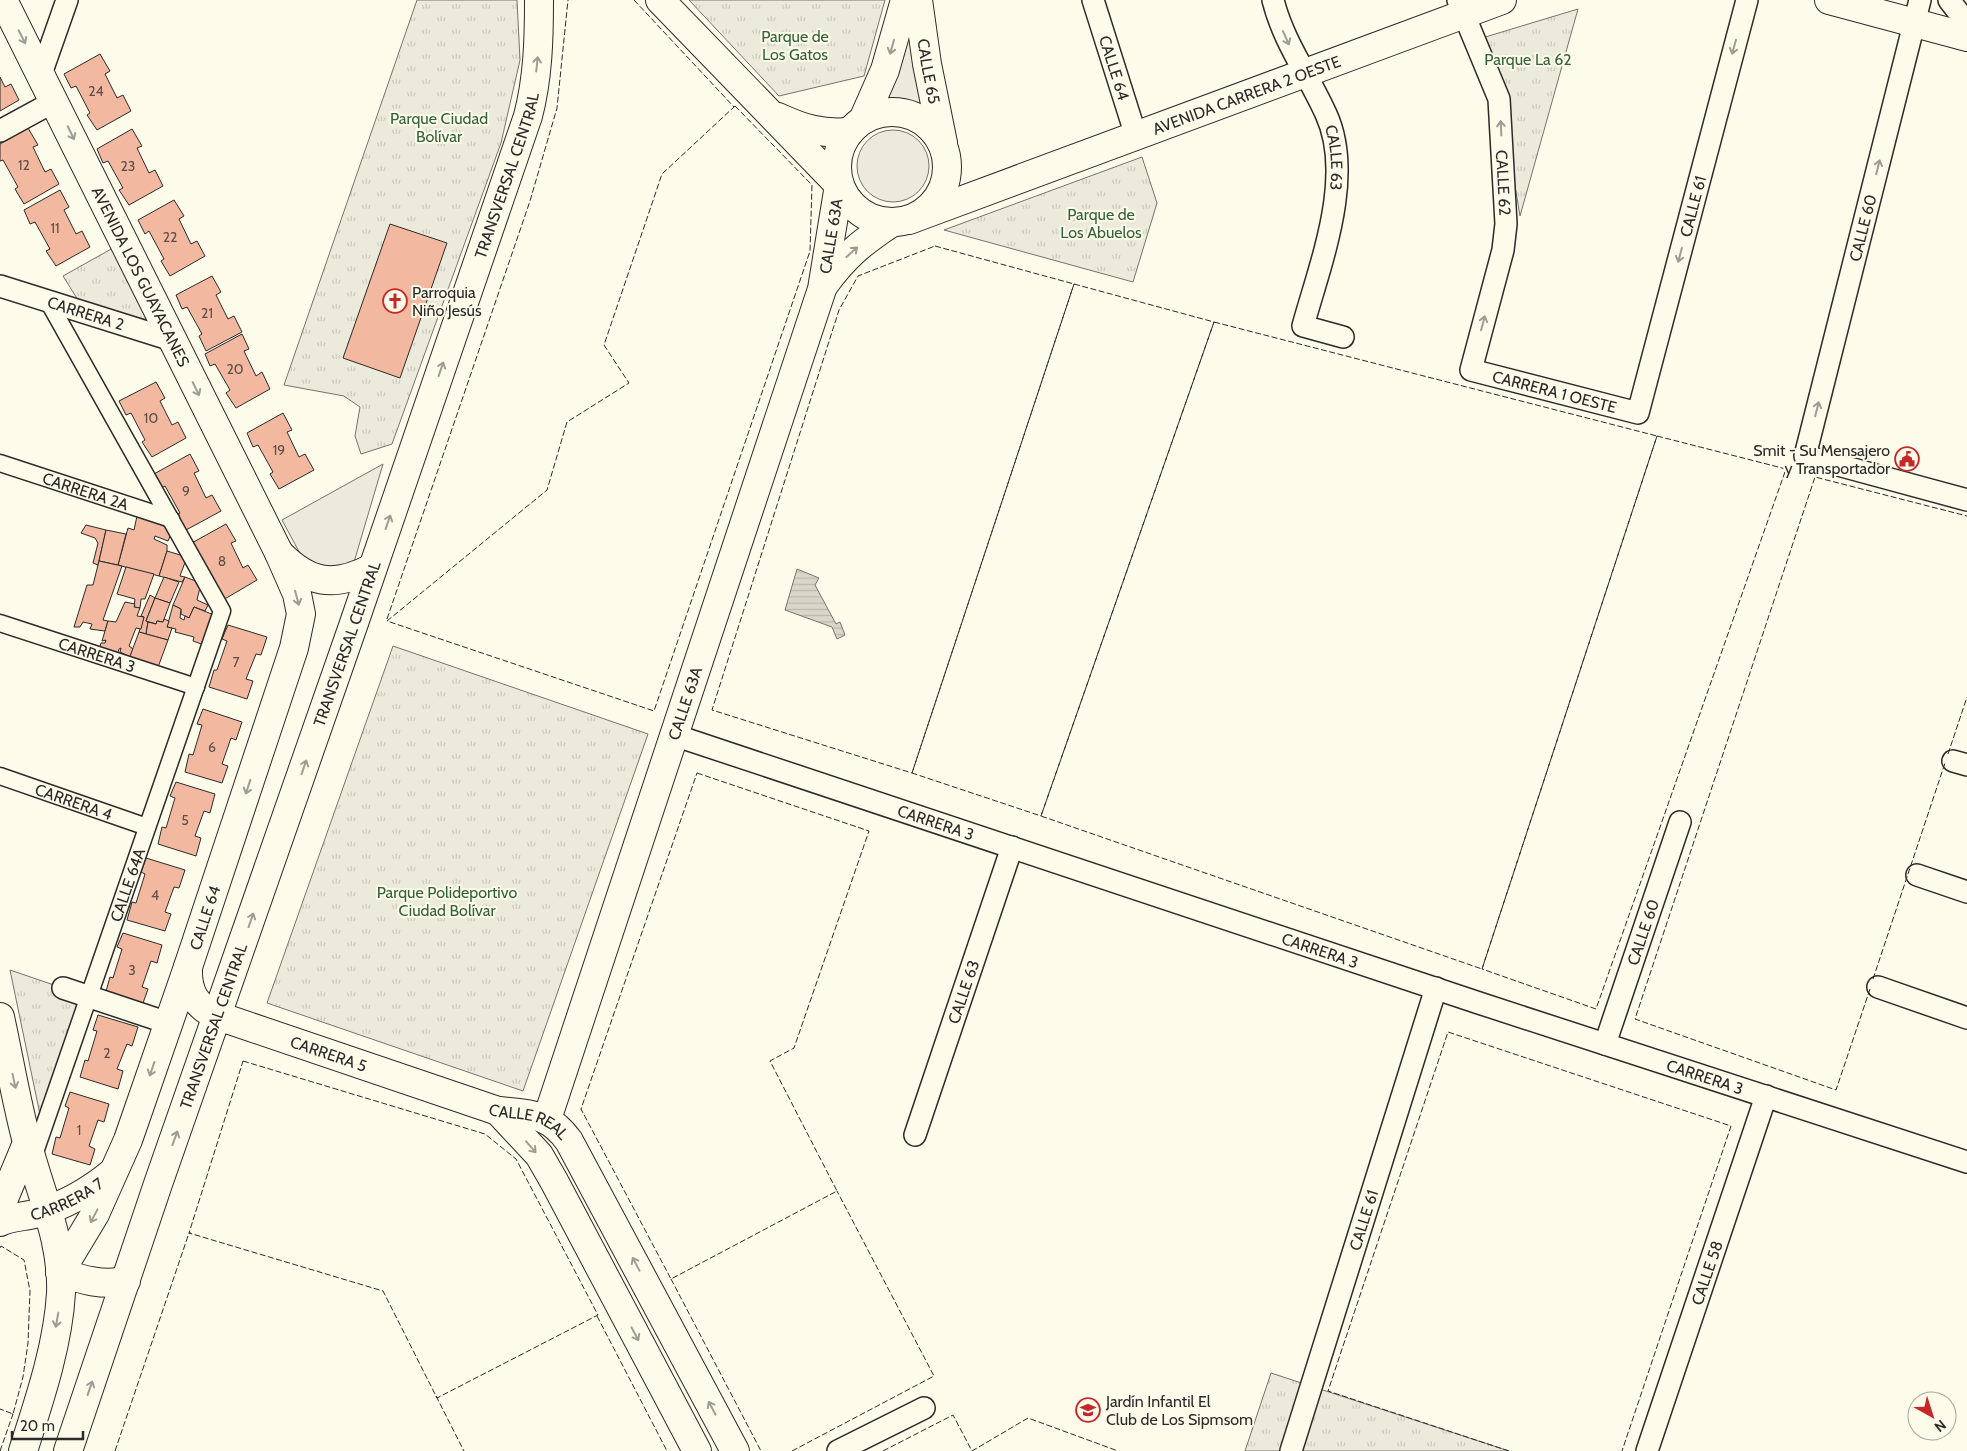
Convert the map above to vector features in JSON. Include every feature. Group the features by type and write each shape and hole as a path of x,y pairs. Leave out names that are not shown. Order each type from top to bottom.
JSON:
{"street":[{"name":"AVENIDA LOS GUAYACANES","path":"3,0 55,101 279,554"},
{"path":"41,74 67,0"},
{"name":"TRANSVERSAL CENTRAL","path":"68,1451 158,1184 218,1016 528,116 534,94 539,39 539,0"},
{"path":"660,0 839,184"},
{"name":"CALLE 65","path":"856,126 885,70 905,0"},
{"name":"CALLE 65","path":"918,0 927,64 945,152"},
{"name":"CALLE 64","path":"1093,0 1136,136"},
{"name":"CALLE 63","path":"1273,0 1277,16 1327,115 1336,149 1337,180 1330,229 1303,326 1343,337"},
{"name":"AVENIDA CARRERA 2 OESTE","path":"900,221 1305,73 1461,7 1502,0"},
{"name":"CALLE 61","path":"1638,413 1747,0"},
{"path":"1829,0 1917,12 1967,37"},
{"path":"1949,0 1967,23"},
{"name":"CALLE 62","path":"1461,7 1499,99 1506,224 1503,250 1471,370"},
{"name":"CALLE 60","path":"1917,12 1805,456 1967,500"},
{"path":"0,131 55,101"},
{"path":"770,114 797,126 828,133 856,126 881,113 900,112 917,117 932,128 945,152 965,176 991,189"},
{"path":"856,126 840,148 836,166 839,184 847,200 859,212 874,220 900,221 926,211 938,197 946,180 945,152"},
{"name":"CALLE 63A","path":"547,1119 822,289 839,184"},
{"name":"CALLE 63A","path":"822,289 842,262 871,236 900,221"},
{"name":"CARRERA 2","path":"0,286 172,340"},
{"path":"48,301 171,519"},
{"name":"CARRERA 1 OESTE","path":"1471,370 1638,413"},
{"name":"CARRERA 2A","path":"0,463 171,519"},
{"name":"CALLE 64A","path":"30,1152 89,996 222,611 171,519"},
{"path":"279,554 294,568 312,578 333,581 354,578 372,568"},
{"name":"CALLE 64","path":"60,1272 96,1214 128,1140 188,967 294,648 301,614 297,594 279,554"},
{"name":"CARRERA 3","path":"0,624 196,686"},
{"name":"CARRERA 3","path":"674,735 1967,1162"},
{"name":"CARRERA 4","path":"0,776 147,827"},
{"name":"CALLE 60","path":"1605,1044 1680,822"},
{"name":"CALLE 63","path":"915,1135 1012,848"},
{"path":"1917,875 1967,892"},
{"name":"CARRERA 5","path":"188,967 187,980 194,997 207,1011 498,1110"},
{"path":"1878,987 1967,1018"},
{"path":"63,988 168,1023"},
{"name":"CALLE 61","path":"1291,1451 1436,988"},
{"path":"0,1016 30,1152 58,1250 60,1272 61,1294 51,1353 40,1399 23,1451"},
{"name":"CALLE 58","path":"1648,1451 1766,1096"},
{"name":"CALLE REAL","path":"498,1110 540,1116 547,1119 559,1128 569,1141 735,1451"},
{"name":"CALLE REAL","path":"498,1110 539,1155 697,1451"},
{"path":"5,1216 30,1152"},
{"name":"CARRERA 7","path":"5,1216 51,1221 79,1196 114,1172"},
{"path":"60,1272 102,1284 126,1282"},
{"path":"838,1451 924,1408"}],"green space":[{"name":"Parque Ciudad Bolívar","path":"417,0 517,0 520,60 501,143 392,444 361,454 355,436 360,407 344,396 284,385"},
{"name":"Parque de Los Gatos","path":"689,0 885,0 864,76 779,96"},
{"name":"Parque La 62","path":"1578,9 1520,216 1511,162 1482,38"},
{"path":"912,28 921,103 887,102"},
{"path":"893,130 913,136 923,146 929,166 923,186 913,196 893,202 873,196 863,186 857,166 863,146 873,136"},
{"name":"Parque de Los Abuelos","path":"1142,157 1157,203 1133,282 944,230"},
{"path":"113,248 153,322 78,300 63,276"},
{"path":"383,464 352,569 340,573 303,559 282,520"},
{"name":"Parque Polideportivo Ciudad Bolívar","path":"393,646 648,734 523,1091 267,1003"},
{"path":"10,970 89,997 43,1129"},
{"path":"1271,1373 1509,1451 1245,1451"}],"shaded area":[{"path":"797,569 819,578 815,585 836,624 840,622 845,635 837,639 832,627 785,610"}],"building":[{"path":"100,54 110,71 105,74 117,98 123,95 131,111 97,130 87,115 90,113 76,86 71,88 64,74"},
{"path":"0,77 5,87 11,84 19,100 0,111"},
{"path":"28,128 38,145 33,147 45,172 51,169 59,184 24,204 15,189 18,187 3,160 0,161 0,144"},
{"path":"132,129 142,146 137,148 149,173 155,170 163,186 129,205 119,190 123,188 108,161 103,163 97,149"},
{"path":"60,190 69,207 64,210 76,234 82,231 90,247 56,266 46,251 50,249 35,222 30,224 24,210"},
{"path":"174,200 184,216 179,219 191,244 197,241 205,256 170,276 161,261 164,259 149,231 145,234 138,220"},
{"name":"Parroquia Niño Jesús","path":"390,224 447,243 400,378 343,358"},
{"path":"212,276 221,292 216,295 228,319 234,316 242,332 206,351 199,336 202,334 187,307 182,309 176,295"},
{"path":"242,334 249,349 244,351 256,376 262,372 270,389 236,408 226,393 230,390 215,364 210,366 205,354"},
{"path":"156,382 165,398 160,401 172,425 178,422 186,438 152,457 142,442 145,440 131,413 126,415 119,401"},
{"path":"283,413 292,430 287,432 299,457 305,454 314,470 279,489 270,474 273,472 258,445 253,447 247,433"},
{"path":"190,454 199,471 194,473 206,498 212,495 221,511 186,530 176,515 180,513 165,486 161,488 154,474"},
{"path":"137,516 173,529 168,541 155,536 154,539 167,545 159,576 118,565 128,528 134,530"},
{"path":"226,524 236,541 231,543 243,568 248,565 257,580 223,600 213,585 216,583 201,556 197,558 190,544"},
{"path":"86,525 106,530 98,565 93,563 98,543 95,538 81,533"},
{"path":"106,530 126,534 118,565 99,561"},
{"path":"167,551 187,557 180,576 185,577 182,582 159,576"},
{"path":"99,561 122,566 103,620 108,621 105,631 90,629 92,624 83,622 80,627 74,627 87,585 93,585"},
{"path":"126,567 154,574 145,599 141,599 140,608 134,607 135,599 117,594"},
{"path":"164,577 179,582 170,603 155,598"},
{"path":"185,577 201,583 197,600 208,605 205,611 194,607 189,618 181,614 181,609 173,605"},
{"path":"150,595 155,598 146,621 148,622 146,634 139,632 144,617 141,616"},
{"path":"155,598 170,603 163,622 157,621 156,624 146,621"},
{"path":"125,602 135,604 134,607 140,608 137,616 144,617 141,629 136,628 129,646 133,649 130,657 120,652 121,648 117,655 99,650 101,643 105,643 106,640 102,641 108,621 116,622"},
{"path":"173,605 181,609 180,618 184,620 185,616 189,618 194,607 214,615 204,645 193,641 194,637 175,632 176,629 167,627"},
{"path":"164,619 169,621 167,627 172,628 168,640 146,634 148,622 156,624 157,621 163,622"},
{"path":"228,625 267,637 261,655 256,654 246,679 253,681 247,699 209,687 214,670 217,670 227,641 222,639"},
{"path":"139,632 168,640 157,670 129,659"},
{"path":"203,709 242,722 236,740 231,738 222,764 228,766 222,783 185,772 189,754 193,755 202,725 197,724"},
{"path":"176,782 215,794 210,813 204,811 195,836 201,838 196,856 158,844 162,827 166,828 175,798 170,796"},
{"path":"146,858 185,870 179,888 174,887 165,912 171,914 165,931 127,920 132,902 136,903 145,874 141,872"},
{"path":"123,933 162,945 157,963 151,961 142,987 148,989 142,1006 105,995 110,977 113,978 122,949 117,947"},
{"path":"98,1015 138,1027 132,1046 127,1044 117,1069 123,1071 118,1089 80,1077 85,1060 88,1061 97,1031 93,1030"},
{"path":"70,1092 109,1104 104,1122 98,1120 89,1146 95,1149 90,1165 52,1154 56,1137 60,1138 69,1108 65,1106"}],"fence":[{"path":"387,619 530,201 557,108 568,0"},
{"path":"634,0 734,107"},
{"path":"735,106 812,185 810,251 654,711 387,621 547,490 567,422 629,383 604,345 662,174 735,106"},
{"path":"935,246 1074,284 912,773 712,710 839,310 858,276 935,246"},
{"path":"1074,284 1214,322 1041,816 912,773 1074,284"},
{"path":"1214,322 1657,436 1482,969 1041,816 1214,322"},
{"path":"1657,436 1786,469 1596,1009 1482,969 1657,436"},
{"path":"1870,989 1836,1090 1635,1019 1815,477 1967,516"},
{"path":"1948,754 1967,697"},
{"path":"1873,979 1945,763"},
{"path":"697,773 869,831 794,1048 770,1061 837,1191 671,1279 581,1109 697,773"},
{"path":"1509,1451 1328,1391 1448,1032 1731,1126 1622,1451"},
{"path":"243,1061 485,1134 516,1159 598,1315 437,1398 383,1291 189,1233 243,1061"},
{"path":"792,1451 934,1376 837,1191"},
{"path":"115,1451 189,1233 191,1233"},
{"path":"0,1248 1,1246 24,1260 30,1291 28,1343 23,1377 13,1414 0,1409"},
{"path":"671,1279 761,1451"},
{"path":"597,1316 667,1451"},
{"path":"436,1396 464,1451"},
{"path":"0,1451 12,1414"},
{"path":"883,1451 953,1415 972,1451 1028,1418 1118,1451"}],"place":[{"name":"Parroquia Niño Jesús","path":"395,301"},
{"name":"Smit - Su Mensajero y Transportador","path":"1907,459"},
{"name":"Jardín Infantil El Club de Los Sipmsom","path":"1088,1410"}]}
